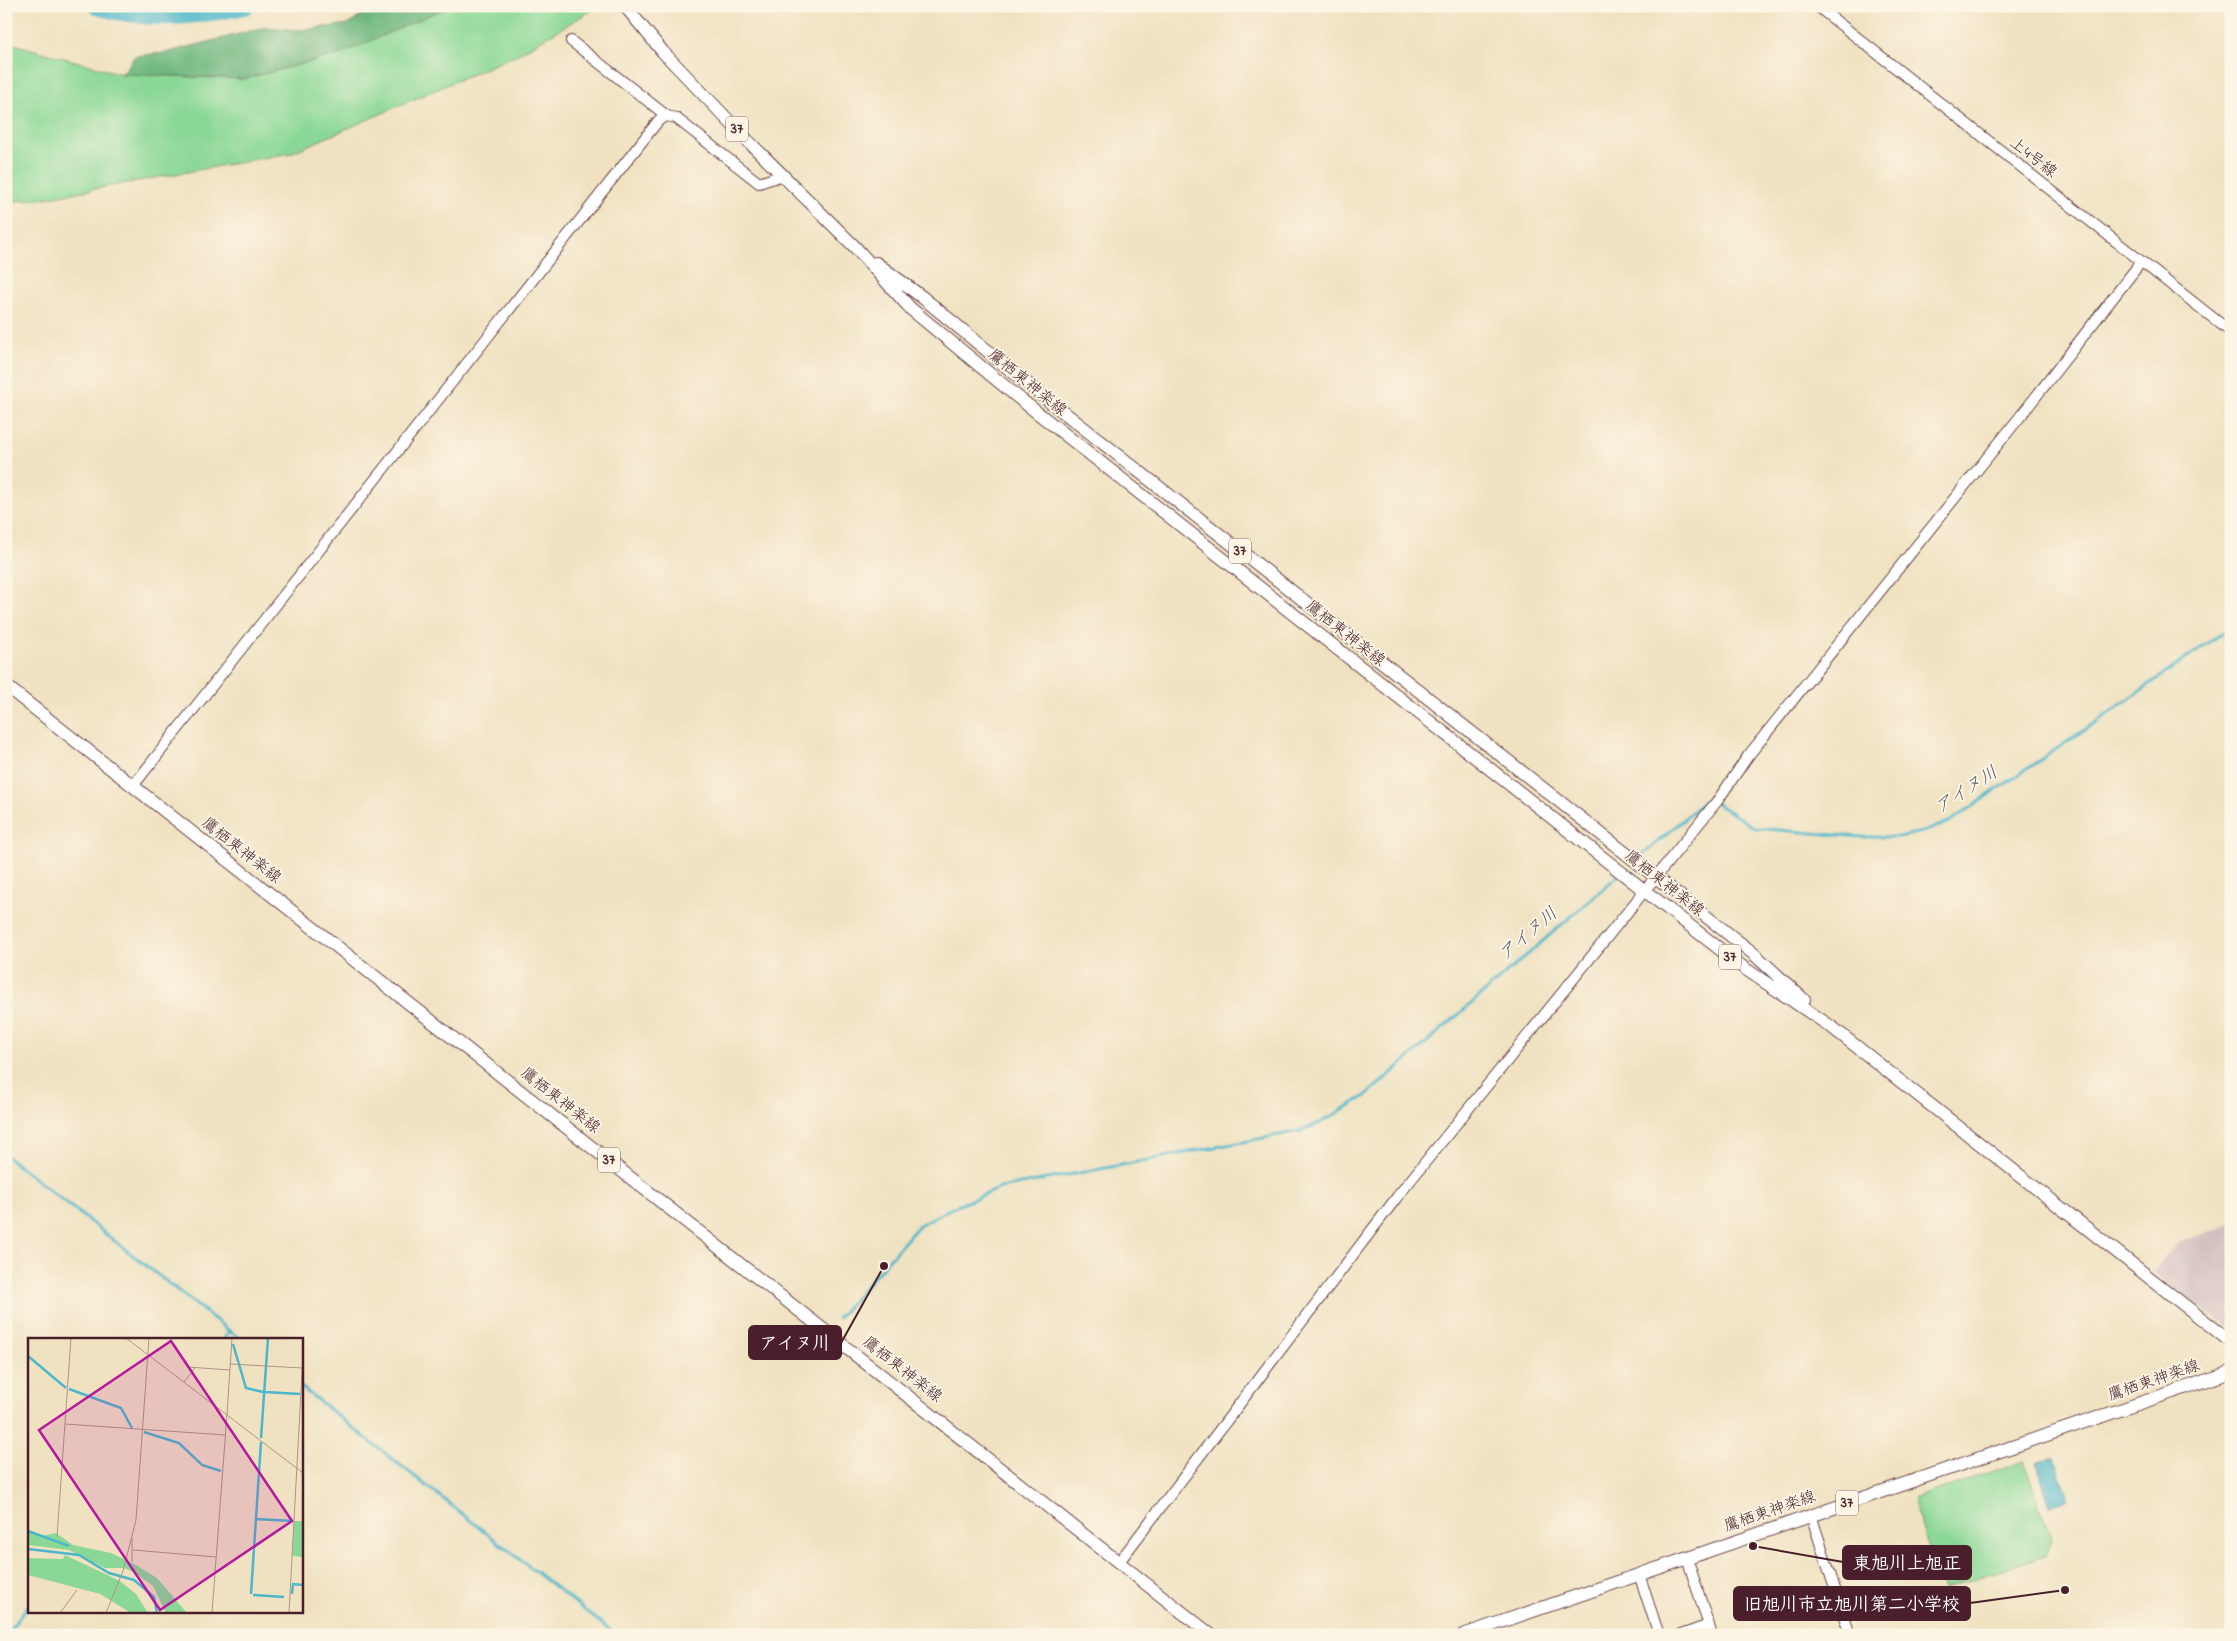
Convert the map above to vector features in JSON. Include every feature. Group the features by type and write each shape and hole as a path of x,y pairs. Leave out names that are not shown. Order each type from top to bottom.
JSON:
{"main road":[{"name":"鷹栖東神楽線","path":"625,6 663,52 854,246 911,309 1020,399 1614,867 1744,968 1833,1028 2231,1342"},
{"name":"鷹栖東神楽線","path":"854,246 922,297 1029,385 1754,954 1833,1028"},
{"name":"鷹栖東神楽線","path":"6,686 1211,1635"},
{"name":"鷹栖東神楽線","path":"1463,1635 2231,1372"}],"street":[{"name":"上4号線","path":"1817,6 2231,332"},
{"path":"571,41 667,116 676,118 760,183 783,175"},
{"path":"133,786 659,120 667,116"},
{"path":"1119,1562 1396,1197 1646,891 1655,876 1716,803 1748,756 2027,408 2141,262"},
{"path":"1811,1515 1850,1635"},
{"path":"1682,1635 1711,1630 1687,1558"},
{"path":"1639,1574 1659,1635"},
{"path":"1914,1635 1926,1635"}],"shaded area":[{"path":"2231,1224 2231,1330 2153,1272 2177,1243"}],"green space":[{"path":"374,6 450,6 340,54 244,79 122,74 135,56 165,53 266,27 300,30 350,24"},
{"path":"450,6 599,6 518,54 291,153 45,198 6,202 6,42 122,74 244,79 340,54"},
{"path":"2024,1461 2051,1538 2045,1556 1943,1590 1912,1499"}],"water":[{"path":"2054,1457 2068,1500 2050,1506 2036,1464"}],"waterway":[{"path":"97,6 116,11 153,16 189,15 245,6"},
{"name":"アイヌ川","path":"1638,859 1708,798 1755,828 1860,837 1899,837 1926,831 1949,822 2231,627"},
{"name":"アイヌ川","path":"838,1318 919,1225 952,1208 1000,1188 1300,1131 1320,1123 1364,1097 1620,874"},
{"path":"6,1156 238,1338"},
{"path":"224,1338 229,1331"},
{"path":"302,1388 616,1635"},
{"path":"6,1635 28,1605"}],"place":[{"name":"アイヌ川","path":"884,1266"},
{"name":"東旭川上旭正","path":"1753,1546"},
{"name":"旧旭川市立旭川第二小学校","path":"2065,1590"}]}
